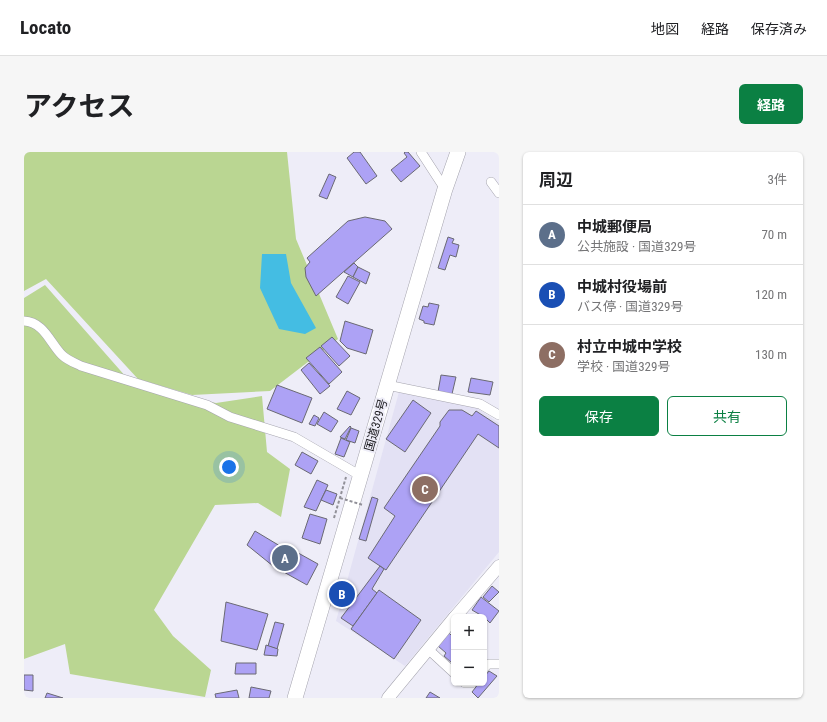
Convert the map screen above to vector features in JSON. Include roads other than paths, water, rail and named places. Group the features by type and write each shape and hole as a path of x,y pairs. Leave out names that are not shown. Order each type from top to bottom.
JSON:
{"highway":[{"name":"国道329号","path":"295,698 445,190 458,152"}],"street":[{"path":"421,152 445,190"},
{"path":"491,182 499,193"},
{"path":"24,321 31,322 42,329 63,356 81,366 207,405 230,417 294,437 361,476"},
{"path":"388,385 480,404 499,415"},
{"path":"457,614 499,566"},
{"path":"388,698 451,622"},
{"path":"428,649 451,670"},
{"path":"487,665 499,664"}],"water":[{"path":"262,254 286,254 291,283 316,328 305,334 279,329 260,288"}],"place":[{"name":"村立中城中学校","path":"425,489"},
{"name":"中城郵便局","path":"285,558"},
{"name":"中城村役場前","path":"342,594"}]}
